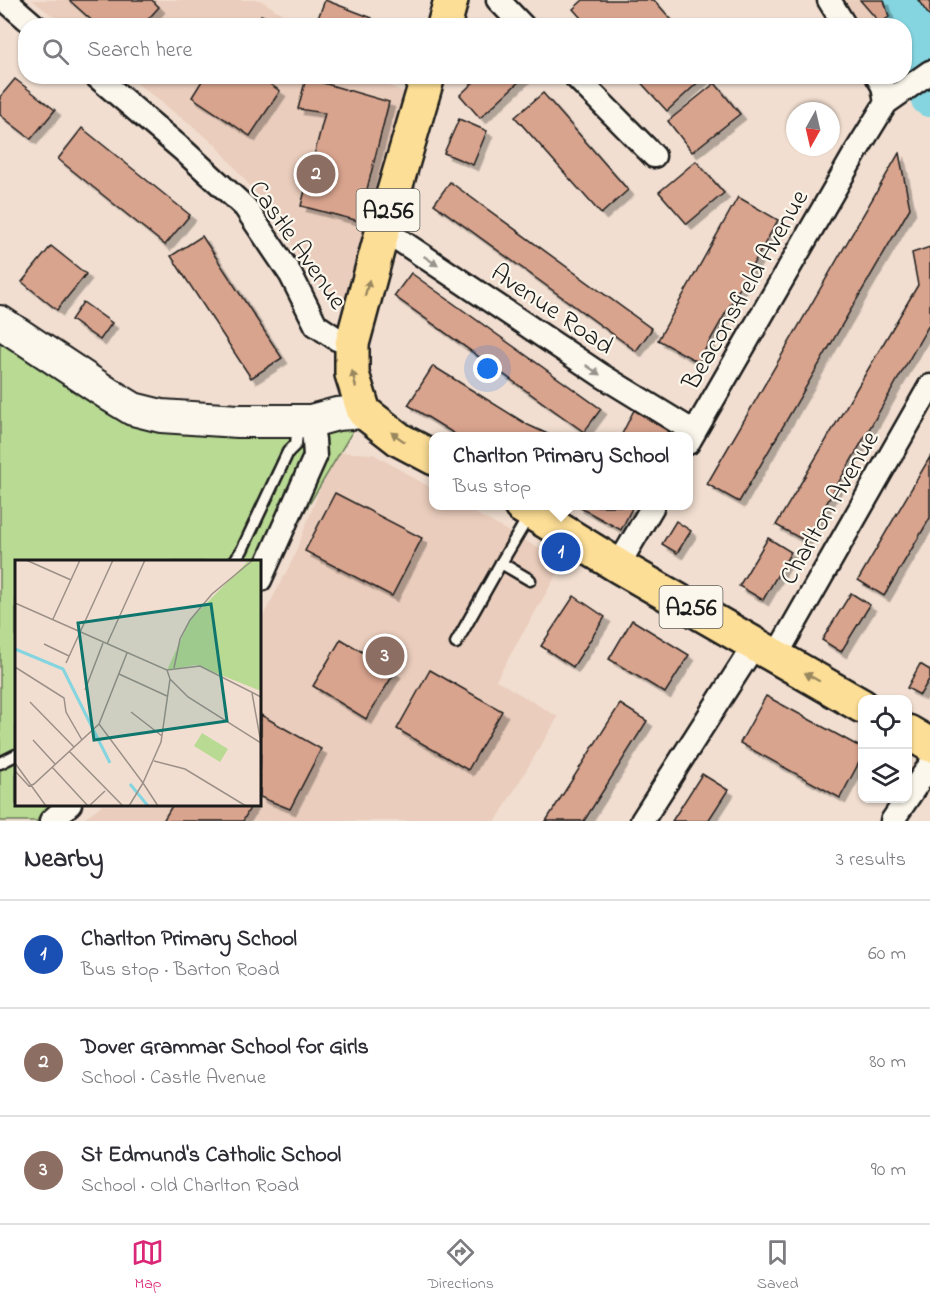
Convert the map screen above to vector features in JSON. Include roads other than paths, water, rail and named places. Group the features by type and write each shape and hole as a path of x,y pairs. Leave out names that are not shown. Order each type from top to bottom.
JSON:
{"main road":[{"path":"446,18 451,0"},
{"name":"A256","path":"364,412 352,374 352,344 426,84"},
{"path":"364,412 400,440 429,455"},
{"name":"A256","path":"529,510 620,567 858,704"},
{"path":"912,734 930,745"}],"street":[{"path":"5,0 26,18"},
{"path":"498,0 515,18"},
{"path":"829,0 840,18"},
{"path":"882,84 886,103 930,72"},
{"name":"Castle Avenue","path":"105,84 245,207 291,275 316,325 337,339 352,344"},
{"path":"583,84 654,156"},
{"name":"Beaconsfield Avenue","path":"693,434 886,103"},
{"name":"Avenue Road","path":"383,229 684,432"},
{"path":"0,322 110,395 134,409 161,416 238,421 305,421 337,414 364,412"},
{"name":"Charlton Avenue","path":"642,821 765,650 930,386"},
{"path":"261,578 315,457 314,440 305,421"},
{"path":"620,567 626,552 651,510"},
{"path":"892,821 930,765"},
{"path":"51,821 68,806"}],"lane":[{"path":"235,560 242,550 288,452 296,444 305,421"},
{"path":"456,643 501,563 525,510"},
{"path":"501,563 530,580"},
{"path":"0,763 15,756"}],"waterway":[{"path":"903,0 908,18"},
{"path":"912,30 930,97"}],"place":[{"name":"Dover Grammar School for Girls","path":"316,174"},
{"name":"Charlton Primary School","path":"561,552"},
{"name":"St Edmund's Catholic School","path":"385,656"}]}
